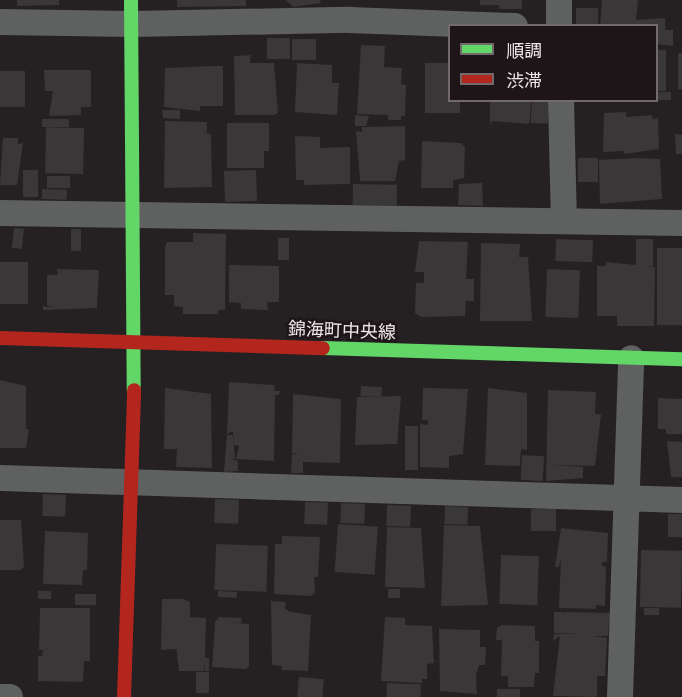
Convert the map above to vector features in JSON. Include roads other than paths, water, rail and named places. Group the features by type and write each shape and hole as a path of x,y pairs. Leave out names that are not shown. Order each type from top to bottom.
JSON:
{"street":[{"path":"559,0 559,24"},
{"path":"0,22 132,12 349,10 494,24"},
{"path":"124,697 135,342 132,12"},
{"path":"561,102 564,219"},
{"path":"0,213 564,219 682,223"},
{"name":"錦海町中央線","path":"0,338 682,359"},
{"path":"620,697 631,358"},
{"path":"0,478 682,500"},
{"path":"0,697 10,697"}]}
